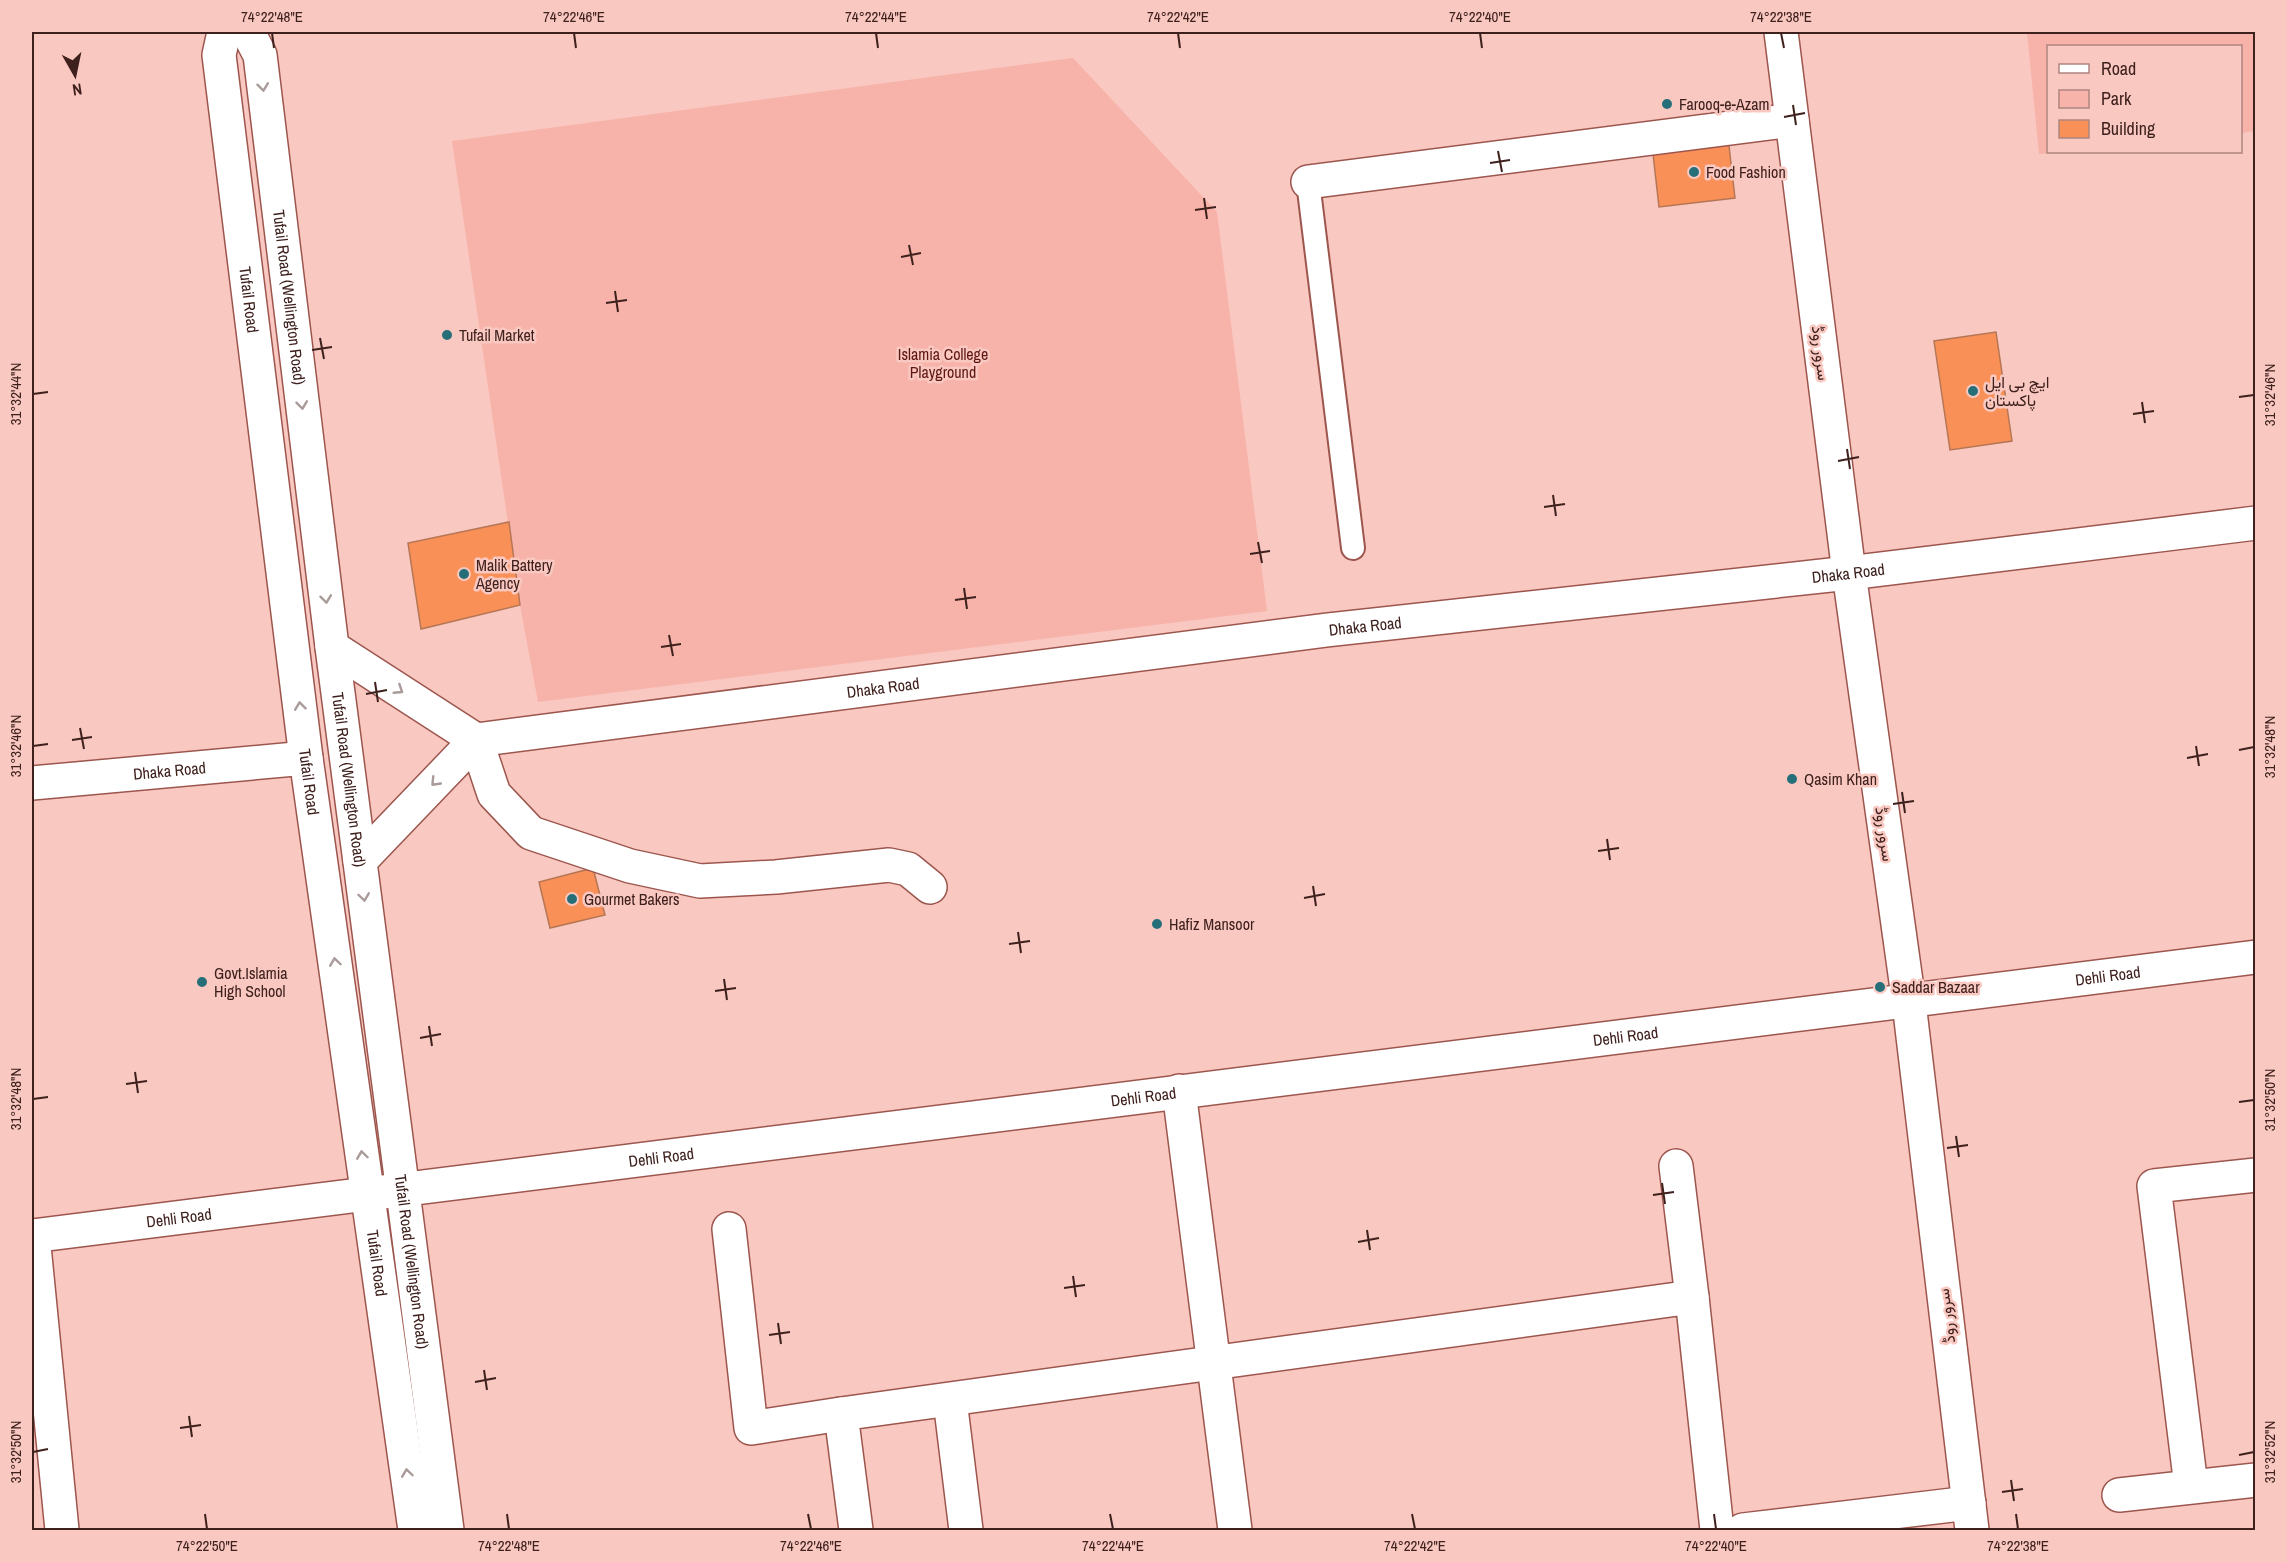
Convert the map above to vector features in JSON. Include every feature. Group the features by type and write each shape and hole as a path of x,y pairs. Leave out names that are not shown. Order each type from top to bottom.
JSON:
{"street":[{"name":"Tufail Road","path":"224,32 219,55 306,758 415,1530"},
{"name":"Tufail Road (Wellington Road)","path":"248,32 260,55 332,647 447,1530"},
{"name":"سرور روڈ","path":"1781,32 1849,573 1909,1003 1970,1517"},
{"path":"1308,182 1791,120"},
{"name":"Dhaka Road","path":"476,740 1327,630 1849,573 2256,524"},
{"path":"332,647 476,740 494,794 531,833 630,866 700,881 776,877 890,865 908,869 930,887"},
{"path":"360,861 476,740"},
{"name":"Dhaka Road","path":"32,783 306,758"},
{"name":"Dehli Road","path":"32,1236 1179,1091 1909,1003 2256,957"},
{"path":"1179,1091 1235,1530"},
{"path":"1676,1166 1717,1530"},
{"path":"2192,1486 2154,1186 2256,1175"},
{"path":"729,1229 751,1428 1692,1297"},
{"path":"32,1236 62,1530"},
{"path":"950,1400 966,1530"},
{"path":"841,1414 856,1530"},
{"path":"2119,1495 2256,1480"},
{"path":"1743,1530 1970,1517"}],"lane":[{"path":"1308,182 1353,548"}],"green space":[{"path":"2027,32 2255,32 2255,131 2242,133 2242,45 2047,45 2047,153 2050,153 2039,154"},
{"name":"Islamia College Playground","path":"1073,58 1217,212 1267,611 538,702 520,605 452,141"}],"building":[{"name":"Food Fashion","path":"1728,137 1735,198 1659,207 1652,145"},
{"name":"ایچ بی ایل پاکستان","path":"1996,332 2012,441 1950,450 1934,341"},
{"name":"Malik Battery Agency","path":"509,522 520,605 421,629 408,543"},
{"name":"Gourmet Bakers","path":"593,868 605,915 550,928 539,882"}],"place":[{"name":"Farooq-e-Azam","path":"1667,104"},
{"name":"Food Fashion","path":"1694,172"},
{"name":"Tufail Market","path":"447,335"},
{"name":"ایچ بی ایل پاکستان","path":"1973,391"},
{"name":"Malik Battery Agency","path":"464,574"},
{"name":"Qasim Khan","path":"1792,779"},
{"name":"Gourmet Bakers","path":"572,899"},
{"name":"Hafiz Mansoor","path":"1157,924"},
{"name":"Govt.Islamia High School","path":"202,982"},
{"name":"Saddar Bazaar","path":"1880,987"}]}
